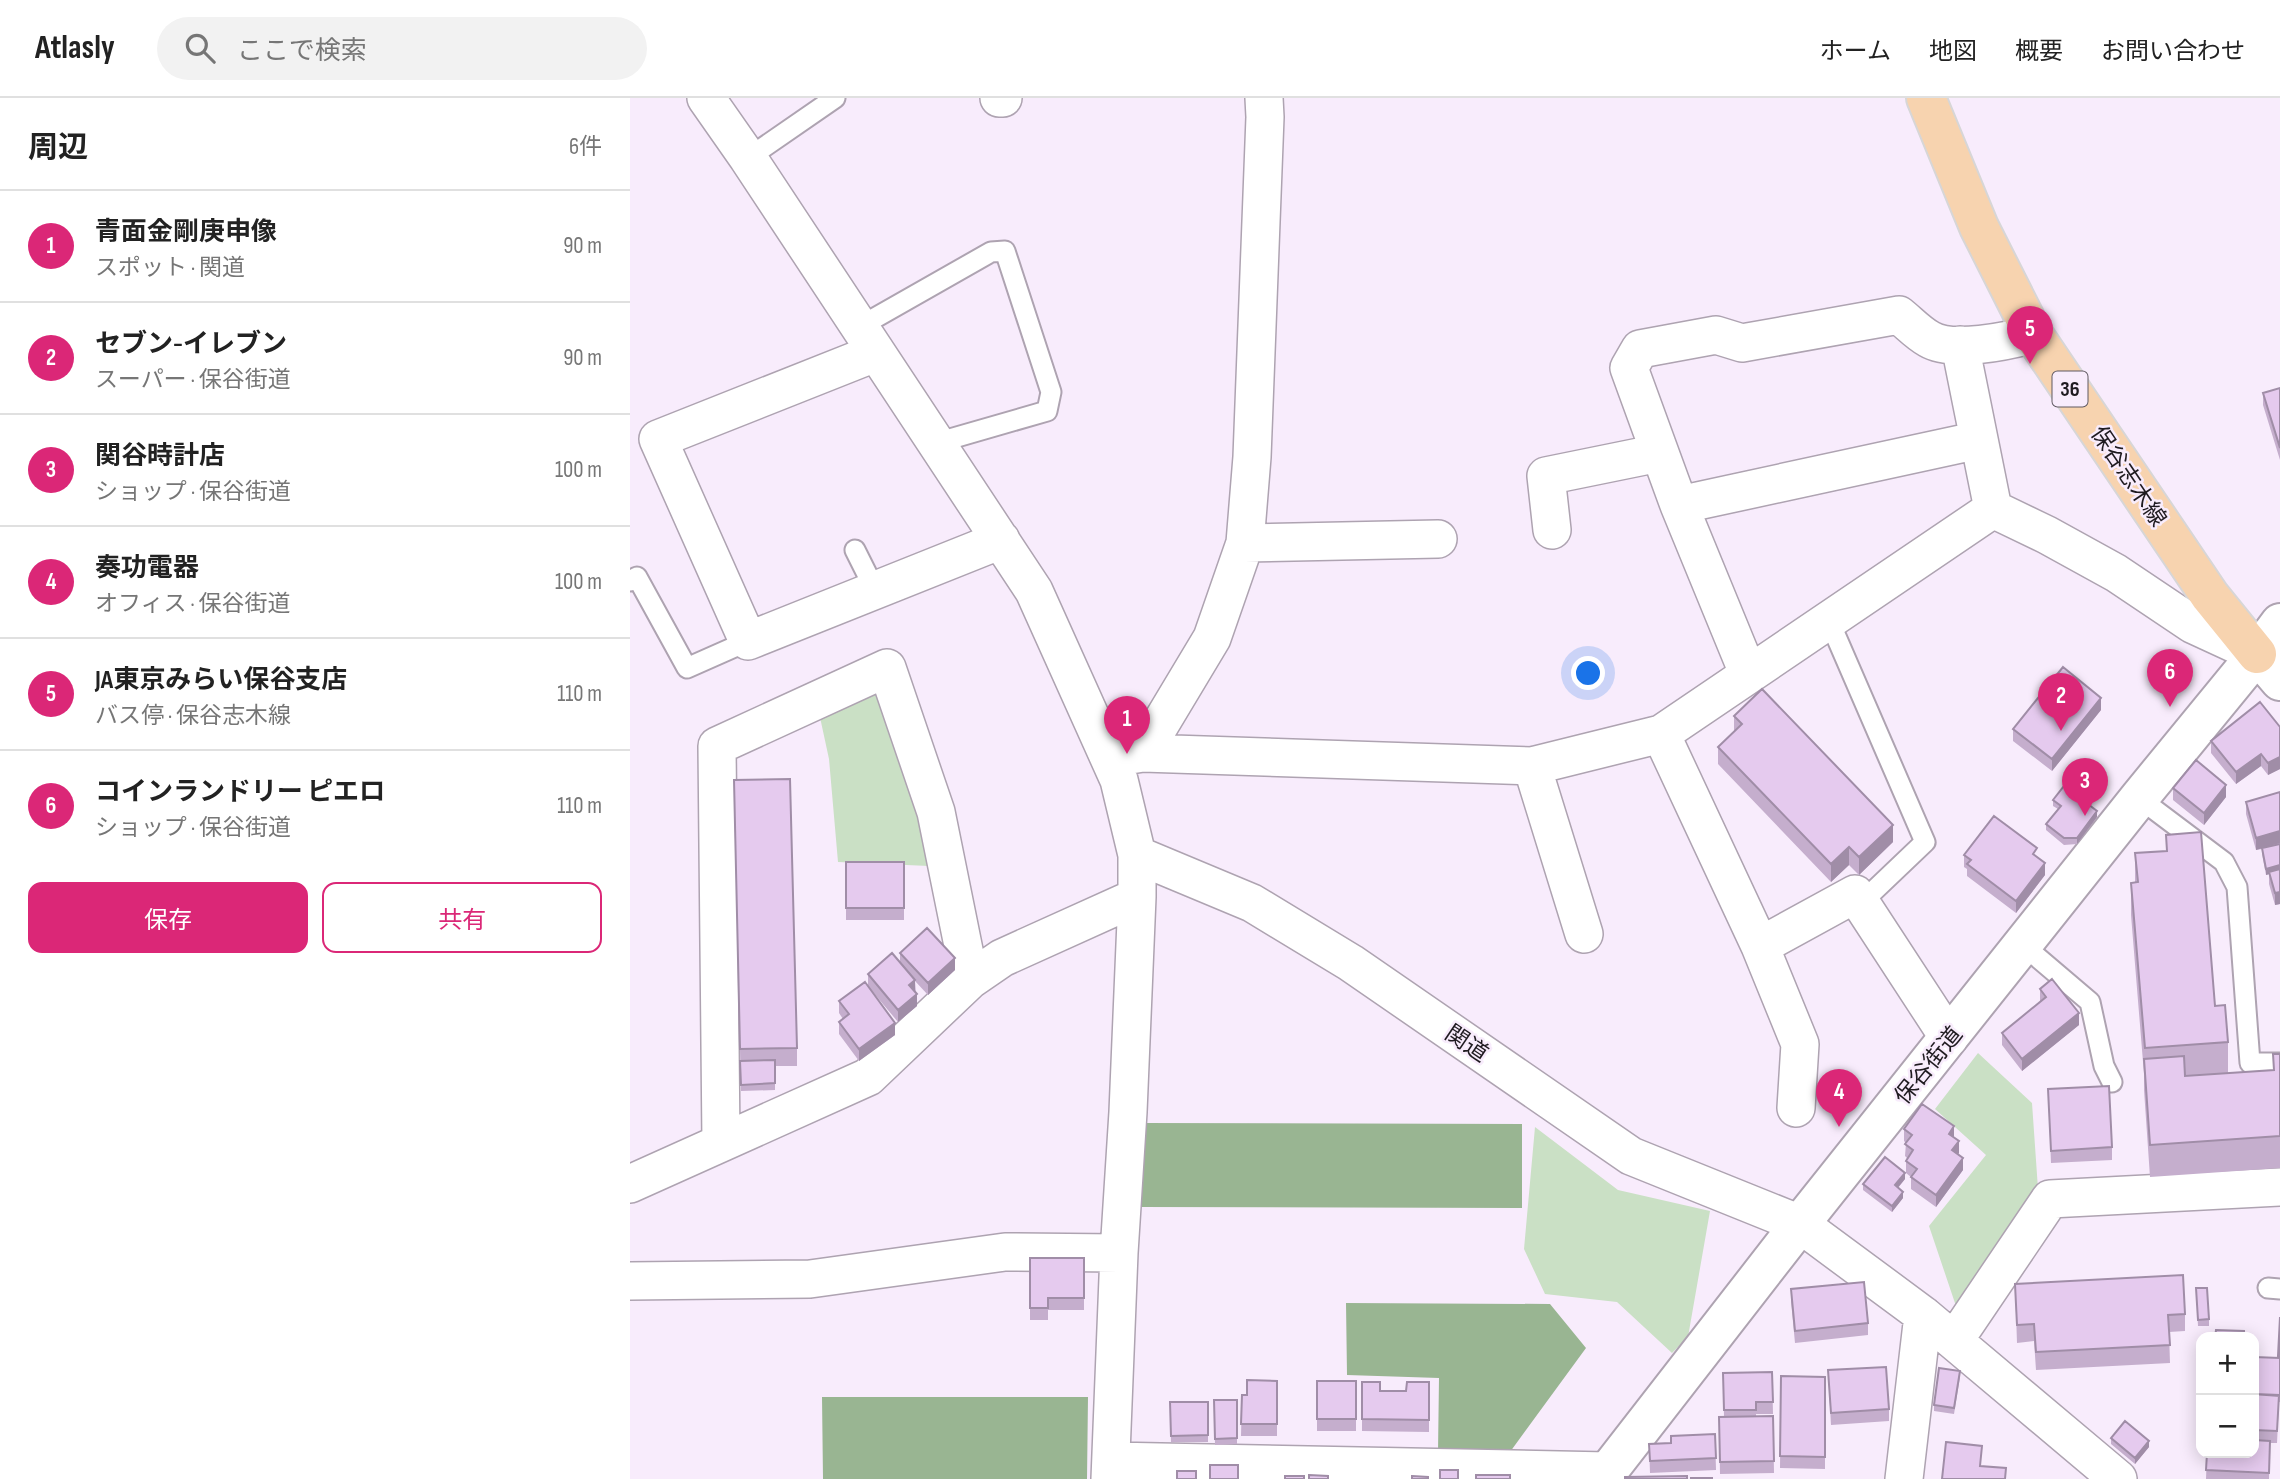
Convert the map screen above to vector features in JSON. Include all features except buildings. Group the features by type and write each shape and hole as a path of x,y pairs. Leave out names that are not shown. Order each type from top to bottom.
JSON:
{"main road":[{"name":"保谷志木線","path":"1926,98 1979,227 2033,334 2210,596 2269,667"},
{"name":"保谷街道","path":"1605,1475 1800,1224 2139,798 2269,667 2280,623"}],"street":[{"path":"706,98 1034,591 1127,755"},
{"path":"1264,98 1252,457 1245,543 1212,638 1127,755 1119,780 1137,855 1137,897 1110,1470 1605,1475"},
{"path":"1748,673 1679,505 1629,368 1640,349 1716,335 1741,343 1899,315 1931,341 1960,345 2002,343 2033,334"},
{"path":"867,340 658,439 748,640 1001,540"},
{"path":"1960,345 1993,509"},
{"path":"1679,505 1979,440"},
{"path":"1552,530 1546,476 1659,453"},
{"path":"1127,755 1532,766 1661,734 1828,618 1993,509"},
{"path":"1993,509 2116,573 2192,624 2269,667"},
{"path":"1245,543 1438,539"},
{"path":"721,1142 717,746 887,668 936,812 970,981"},
{"path":"1661,734 1760,946 1800,1044 1796,1108"},
{"path":"1532,766 1584,934"},
{"name":"関道","path":"1137,855 1263,909 1351,963 1631,1156 1800,1224 1923,1315 2118,1479"},
{"path":"1760,946 1855,894 1949,1038"},
{"path":"630,1184 868,1077 970,981 1002,958 1137,897"},
{"path":"1954,1341 2050,1199 2280,1187"},
{"path":"630,1281 810,1279 1005,1252 1119,1253"},
{"path":"1904,1479 1923,1315"}],"lane":[{"path":"748,158 835,98"},
{"path":"867,340 991,252 1005,251 1051,391 1047,411 936,443"},
{"path":"855,550 875,590"},
{"path":"630,581 638,577 687,668 748,640"},
{"path":"1828,618 1925,842 1861,903"},
{"path":"2139,798 2224,862 2237,887 2250,1063 2280,1063"},
{"path":"2023,945 2090,1002 2104,1066 2112,1082"}],"green space":[{"path":"875,679 918,811 929,866 838,862 829,759 818,708"},
{"path":"1978,1053 2032,1103 2038,1189 1958,1312 1929,1226 1986,1155 1935,1109"},
{"path":"1139,1123 1522,1124 1522,1208 1139,1207"},
{"path":"1535,1127 1618,1190 1710,1211 1688,1337 1672,1353 1617,1302 1545,1294 1524,1249"},
{"path":"1346,1303 1550,1304 1586,1348 1510,1452 1438,1452 1439,1378 1347,1375"},
{"path":"822,1397 1088,1397 1087,1479 823,1479"}],"place":[{"name":"JA東京みらい保谷支店","path":"2030,364"},
{"name":"コインランドリー ピエロ","path":"2170,707"},
{"name":"セブン-イレブン","path":"2061,731"},
{"name":"青面金剛庚申像","path":"1127,754"},
{"name":"関谷時計店","path":"2085,816"},
{"name":"奏功電器","path":"1839,1127"}]}
